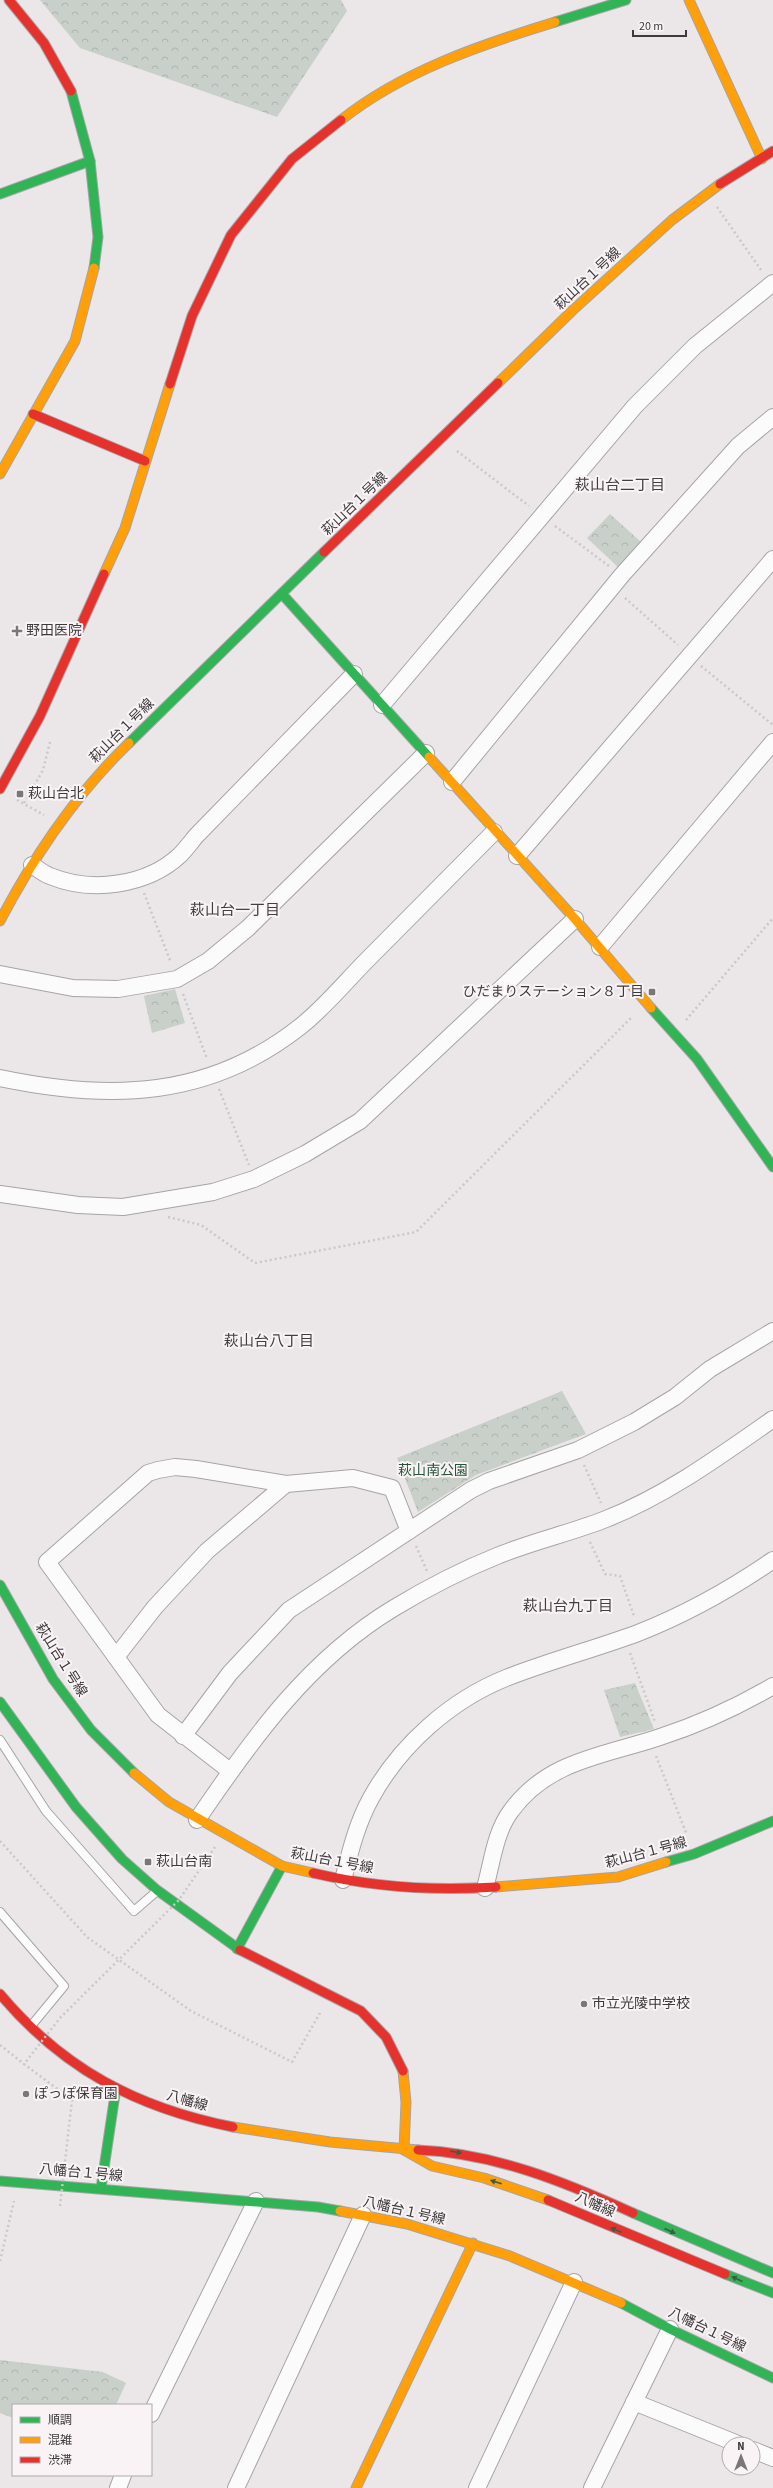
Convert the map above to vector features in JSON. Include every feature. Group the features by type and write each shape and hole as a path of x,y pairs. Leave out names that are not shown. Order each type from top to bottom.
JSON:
{"street":[{"path":"0,474 75,341 93,274 98,237 90,161 72,93 44,43 9,0"},
{"path":"0,788 40,716 122,535 192,316 228,241 292,159 358,107 440,60 525,31 626,0"},
{"path":"689,0 762,159"},
{"name":"萩山台１号線","path":"0,921 32,865 80,797 108,763 574,310 672,220 707,192 773,151"},
{"path":"0,194 90,161"},
{"path":"382,705 635,406 694,346 772,284"},
{"path":"33,414 145,461"},
{"path":"452,782 622,575 738,446 773,417"},
{"path":"517,856 773,559"},
{"path":"282,594 452,782 494,832 600,947 646,1004 697,1059 773,1167"},
{"path":"32,865 50,876 86,885 139,880 180,855 201,830 354,674"},
{"path":"600,947 773,742"},
{"path":"0,974 73,988 118,989 177,979 208,961 248,928 426,753"},
{"path":"0,1078 37,1086 121,1092 164,1089 213,1076 263,1052 302,1026 494,832"},
{"path":"0,1194 78,1205 122,1207 213,1192 254,1179 305,1154 360,1121 575,919"},
{"path":"182,1736 230,1673 289,1610 409,1531 489,1481 578,1450 641,1418 675,1397 710,1369 773,1331"},
{"path":"197,1820 230,1771 268,1720 311,1673 375,1620 433,1585 498,1556 608,1518 676,1485 773,1419"},
{"path":"230,1771 182,1736 158,1715 47,1562 148,1473 175,1467 286,1484 353,1478 392,1488 409,1531"},
{"path":"116,1657 155,1607 207,1551 286,1484"},
{"path":"343,1880 355,1835 371,1798 399,1757 433,1722 464,1700 506,1678 640,1632 714,1598 773,1560"},
{"name":"萩山台１号線","path":"0,1585 53,1680 91,1730 137,1776 169,1802 197,1820 282,1866 343,1880 414,1888 485,1888 589,1881 618,1877 694,1854 773,1821"},
{"path":"485,1888 503,1826 510,1812 536,1783 552,1772 586,1758 656,1739 722,1714 773,1686"},
{"path":"0,1702 76,1808 122,1858 157,1890 237,1949 361,2011 386,2037 403,2067 406,2102 404,2150"},
{"path":"237,1949 282,1866"},
{"name":"八幡線","path":"0,1994 29,2028 72,2061 116,2088 164,2110 226,2126 322,2142 404,2150 435,2148 475,2156 566,2184 708,2248 773,2273"},
{"path":"102,2188 116,2088"},
{"name":"八幡線","path":"404,2150 432,2166 484,2178 538,2196 597,2222 773,2293"},
{"name":"八幡台１号線","path":"0,2181 256,2201 363,2215 407,2224 473,2243 613,2298 670,2329 773,2378"},
{"path":"152,2412 256,2201"},
{"path":"236,2488 363,2215"},
{"path":"356,2488 473,2243"},
{"path":"476,2488 574,2282"},
{"path":"592,2488 670,2329"},
{"path":"634,2402 721,2437"},
{"path":"761,2453 773,2458"},
{"path":"118,2488 123,2476"}],"lane":[{"path":"0,1740 46,1811 134,1911 157,1890"},
{"path":"0,1912 64,1986 29,2028"}],"path":[{"path":"707,192 772,284"},
{"path":"43,770 24,803 45,816"},
{"path":"139,880 213,1076 254,1179"},
{"path":"674,1034 773,918"},
{"path":"165,1217 201,1225 255,1263 416,1232 646,1004"},
{"path":"578,1450 608,1518"},
{"path":"583,1527 605,1574 620,1576 640,1632"},
{"path":"409,1531 433,1585"},
{"path":"624,1638 694,1854"},
{"path":"0,1841 87,1937 190,2011 292,2062 330,1995"},
{"path":"24,2064 60,2018 179,1900 215,1847"},
{"path":"0,2045 72,2100 60,2206"},
{"path":"0,2261 13,2202"}],"green space":[{"path":"40,0 341,0 347,11 277,117 80,48"},
{"path":"610,514 641,542 619,568 587,538"},
{"path":"175,989 185,1023 152,1033 144,996"},
{"name":"萩山南公園","path":"562,1391 586,1434 476,1475 418,1512 397,1458"},
{"path":"635,1683 654,1729 620,1737 604,1690"},
{"path":"0,2360 103,2372 126,2383 116,2404 12,2404 12,2418 0,2413"}],"traffic: fast":[{"path":"555,22 626,0"},
{"path":"71,91 90,161 98,237 94,268"},
{"path":"0,194 90,161"},
{"path":"129,743 324,552"},
{"path":"282,594 429,757"},
{"path":"651,1008 697,1059 773,1167"},
{"path":"0,1585 53,1679 91,1730 134,1773"},
{"path":"0,1702 76,1807 122,1859 157,1890 240,1950"},
{"path":"666,1862 694,1854 773,1821"},
{"path":"237,1949 282,1866"},
{"path":"101,2188 116,2088"},
{"path":"0,2181 318,2207 340,2211"},
{"path":"633,2213 773,2273"},
{"path":"725,2274 773,2293"},
{"path":"621,2303 670,2329 773,2378"}],"traffic: slow":[{"path":"689,0 762,159"},
{"path":"341,120 390,87 443,61 499,40 555,22"},
{"path":"498,383 573,310 672,220 720,184"},
{"path":"0,474 75,341 94,268"},
{"path":"104,574 125,528 170,384"},
{"path":"0,921 27,873 57,827 91,783 129,743"},
{"path":"429,757 575,919 651,1008"},
{"path":"134,1773 169,1802 282,1866 313,1873"},
{"path":"496,1887 618,1877 666,1862"},
{"path":"403,2071 406,2102 404,2150"},
{"path":"233,2127 330,2142 418,2150"},
{"path":"404,2150 432,2166 484,2178 548,2200"},
{"path":"340,2211 407,2224 510,2256 621,2303"},
{"path":"356,2488 473,2243"}],"traffic: jam":[{"path":"9,0 44,43 71,91"},
{"path":"170,384 192,316 231,235 292,159 341,120"},
{"path":"720,184 773,151"},
{"path":"324,552 498,383"},
{"path":"33,414 145,461"},
{"path":"0,789 40,716 104,574"},
{"path":"313,1873 358,1882 403,1887 496,1887"},
{"path":"240,1950 361,2011 386,2037 403,2071"},
{"path":"0,1994 49,2044 104,2082 165,2109 198,2119 233,2127"},
{"path":"418,2150 446,2152 501,2163 555,2180 633,2213"},
{"path":"548,2200 725,2274"}],"place":[{"name":"野田医院","path":"17,631"},
{"name":"萩山台北","path":"20,794"},
{"name":"ひだまりステーション８丁目","path":"652,992"},
{"name":"萩山台南","path":"148,1862"},
{"name":"市立光陵中学校","path":"584,2004"},
{"name":"ぽっぽ保育園","path":"26,2094"}],"district":[{"name":"萩山台二丁目","path":"620,485"},
{"name":"萩山台一丁目","path":"235,910"},
{"name":"萩山台八丁目","path":"269,1341"},
{"name":"萩山台九丁目","path":"568,1606"}]}
